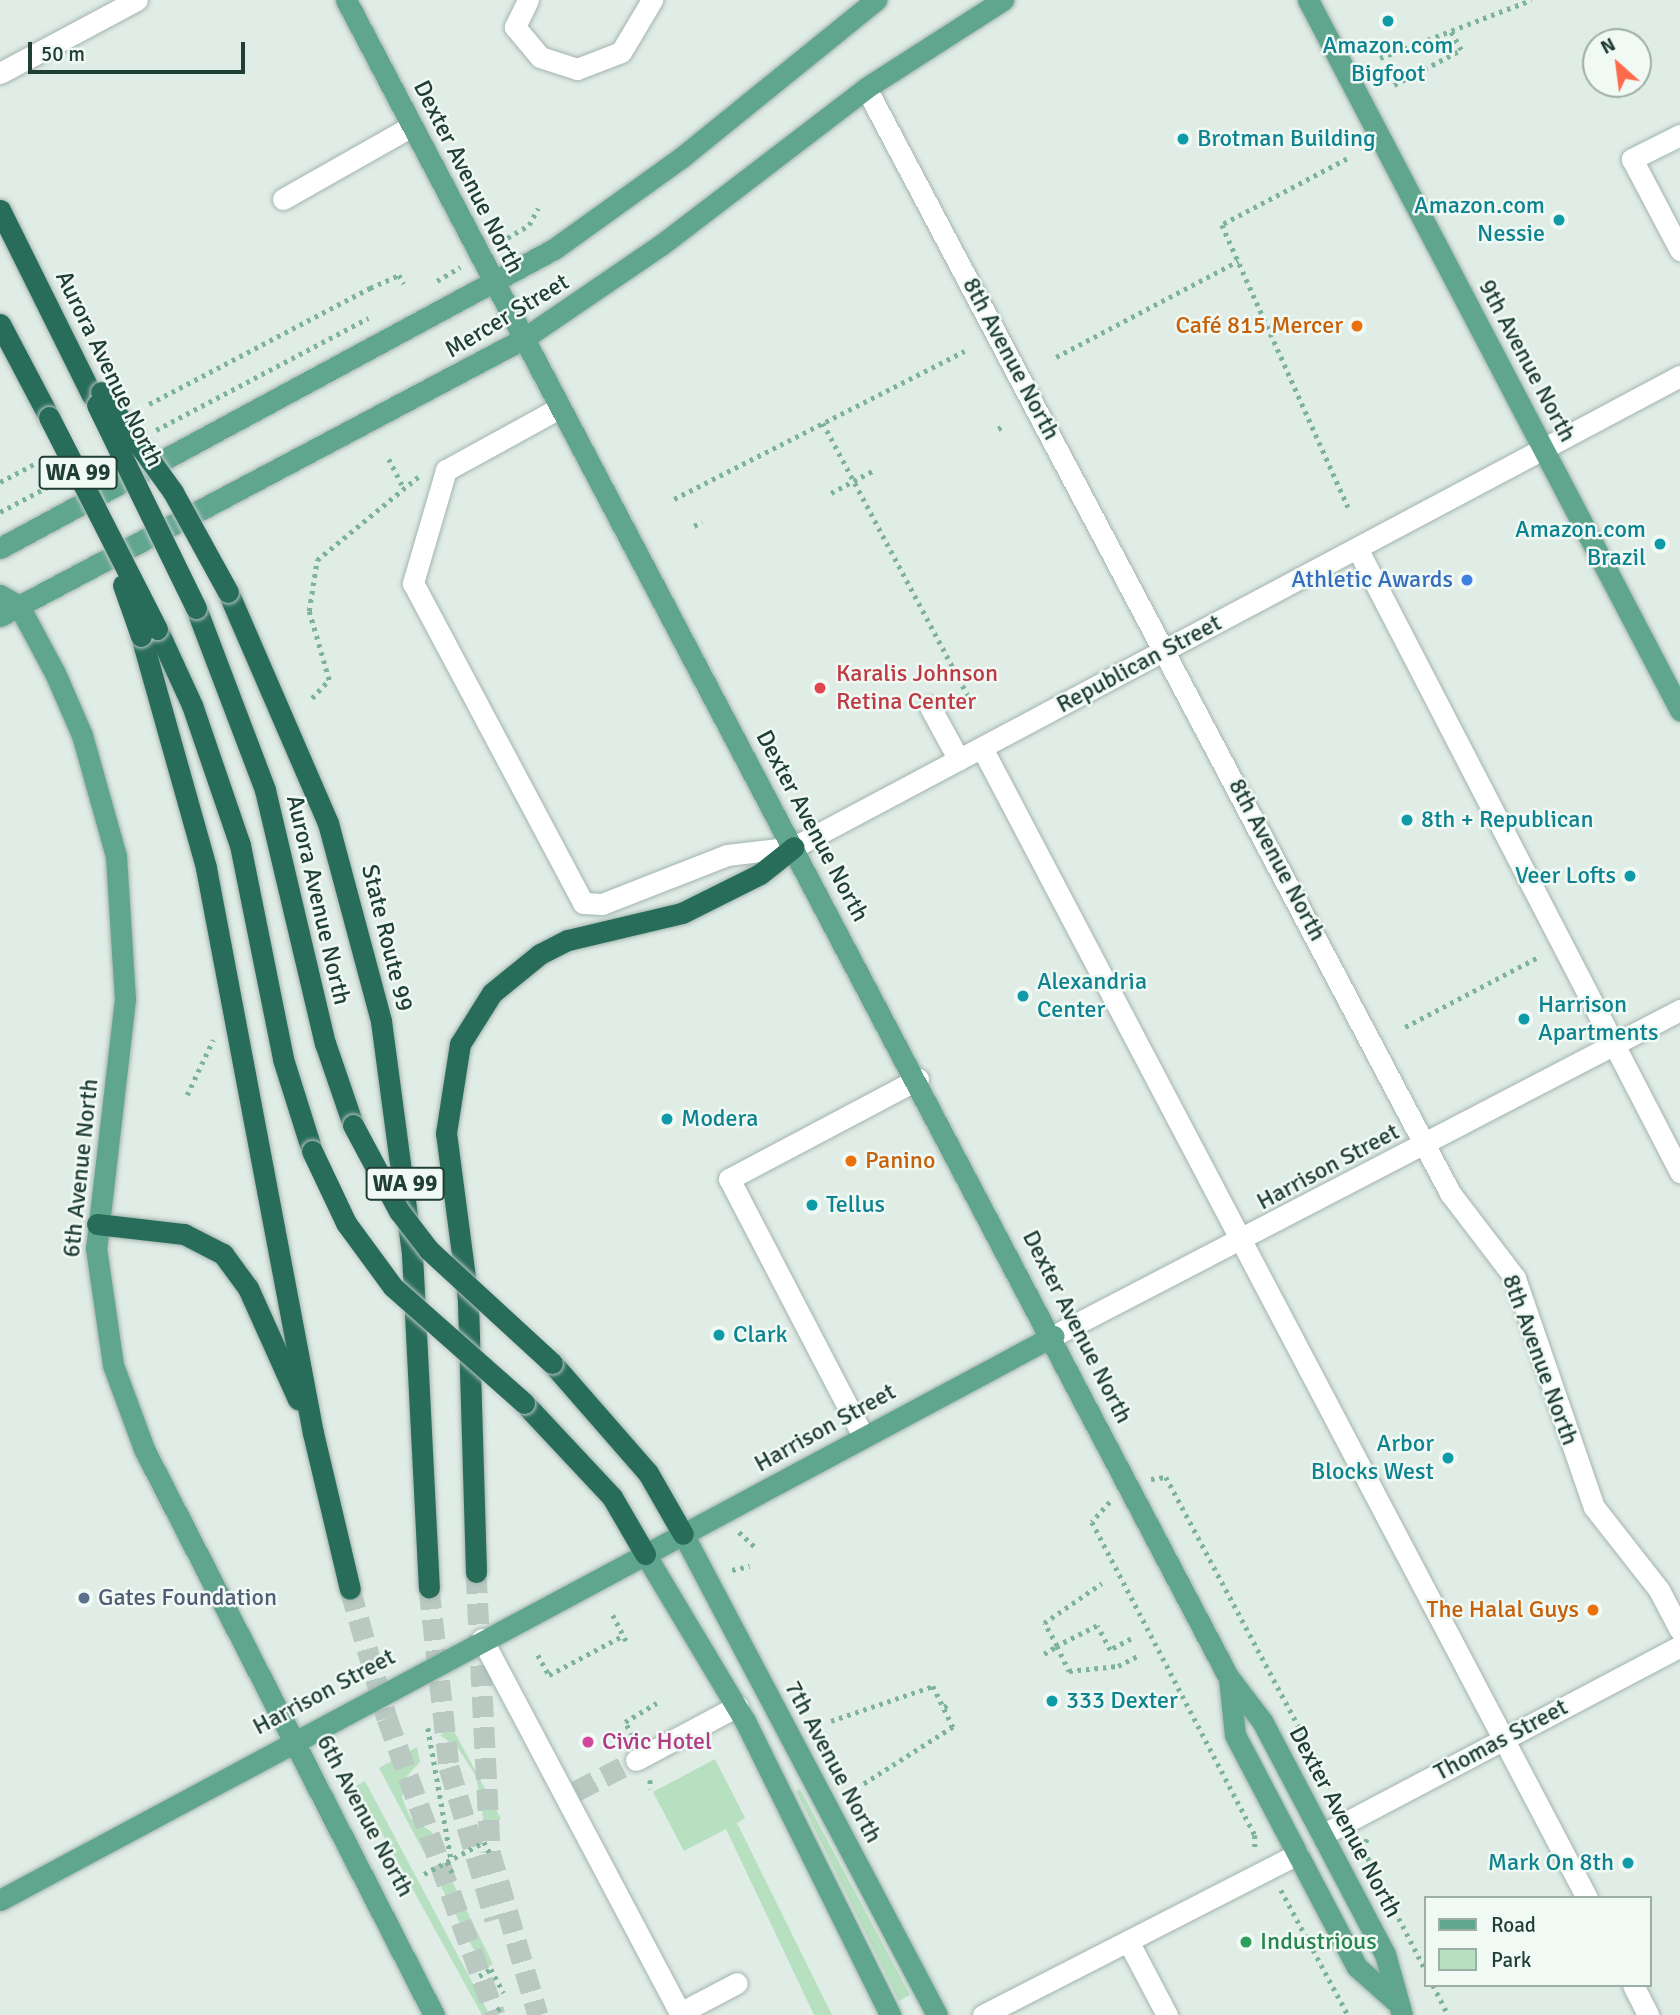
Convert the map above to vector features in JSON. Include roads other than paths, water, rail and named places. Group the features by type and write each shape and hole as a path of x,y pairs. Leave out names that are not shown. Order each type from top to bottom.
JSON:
{"highway":[{"name":"Aurora Avenue North","path":"0,210 97,394 196,608 265,790 325,1043 353,1125 399,1211 429,1250 552,1363 641,1464 683,1534"},
{"name":"WA 99","path":"0,324 104,530 149,633 206,868 313,1433 351,1589"},
{"name":"State Route 99","path":"97,394 173,492 228,592 320,801 381,1021 412,1254 429,1588"},
{"path":"149,633 192,705 240,845 277,1035 312,1151 346,1223 393,1287 524,1403 612,1497 645,1554"},
{"path":"475,1572 468,1300 446,1133 460,1044 492,993 540,954 568,940 682,913 732,891 794,847"},
{"path":"97,1224 184,1234 223,1254 248,1288 313,1433"}],"main road":[{"name":"Dexter Avenue North","path":"346,0 493,285 918,1079 1229,1678 1262,1721 1385,1954 1398,2008"},
{"name":"Mercer Street","path":"0,548 493,285 682,158 876,0"},
{"name":"Mercer Street","path":"0,616 523,339 661,245 866,88 1003,0"},
{"name":"9th Avenue North","path":"1308,0 1680,710"},
{"path":"0,595 19,606"},
{"name":"6th Avenue North","path":"19,606 82,735 103,800 122,899 125,999 97,1224 103,1327 144,1449 295,1737 434,2015"},
{"name":"Harrison Street","path":"0,1900 295,1737 1053,1336"},
{"name":"7th Avenue North","path":"683,1534 937,2015"},
{"path":"645,1554 737,1706 890,2015"},
{"name":"Dexter Avenue North","path":"1229,1678 1236,1735 1357,1967 1398,2008"}],"street":[{"path":"0,73 137,0"},
{"path":"528,0 515,27 540,57 577,69 621,52 652,0"},
{"name":"8th Avenue North","path":"866,88 1167,649 1450,1193 1515,1278 1594,1507 1659,1590 1680,1630"},
{"path":"283,200 412,126"},
{"path":"1680,135 1632,159 1680,250"},
{"name":"Republican Street","path":"559,408 446,470 413,583 583,904 643,893 727,855 794,847 1680,376"},
{"path":"1357,548 1680,1172"},
{"path":"930,708 959,760"},
{"path":"982,748 1244,1241 1586,1896"},
{"name":"Harrison Street","path":"1053,1336 1244,1241 1680,1010"},
{"path":"863,1436 729,1180 918,1079"},
{"path":"482,1640 571,1794 659,1987 681,2014 737,1983"},
{"name":"Thomas Street","path":"1322,1835 1680,1646"},
{"path":"636,1760 737,1706"},
{"path":"983,2015 1298,1854"},
{"path":"1128,1941 1167,2015"},
{"path":"1634,1987 1648,2015"}],"tunnel":[{"path":"476,1572 490,1852 538,2015"},
{"path":"429,1588 449,1767 495,1919"},
{"path":"350,1589 387,1718 495,2015"},
{"path":"576,1791 636,1760"}],"place":[{"name":"Amazon.com Bigfoot","path":"1388,21"},
{"name":"Brotman Building","path":"1183,139"},
{"name":"Amazon.com Nessie","path":"1559,220"},
{"name":"Café 815 Mercer","path":"1357,326"},
{"name":"Amazon.com Brazil","path":"1660,544"},
{"name":"Athletic Awards","path":"1467,580"},
{"name":"Karalis Johnson Retina Center","path":"820,688"},
{"name":"8th + Republican","path":"1407,820"},
{"name":"Veer Lofts","path":"1630,876"},
{"name":"Alexandria Center","path":"1023,996"},
{"name":"Harrison Apartments","path":"1524,1019"},
{"name":"Modera","path":"667,1119"},
{"name":"Panino","path":"851,1161"},
{"name":"Tellus","path":"812,1205"},
{"name":"Clark","path":"719,1335"},
{"name":"Arbor Blocks West","path":"1448,1458"},
{"name":"Gates Foundation","path":"84,1598"},
{"name":"The Halal Guys","path":"1593,1610"},
{"name":"333 Dexter","path":"1052,1701"},
{"name":"Civic Hotel","path":"588,1742"},
{"name":"Mark On 8th","path":"1628,1863"},
{"name":"Industrious","path":"1246,1942"}]}
